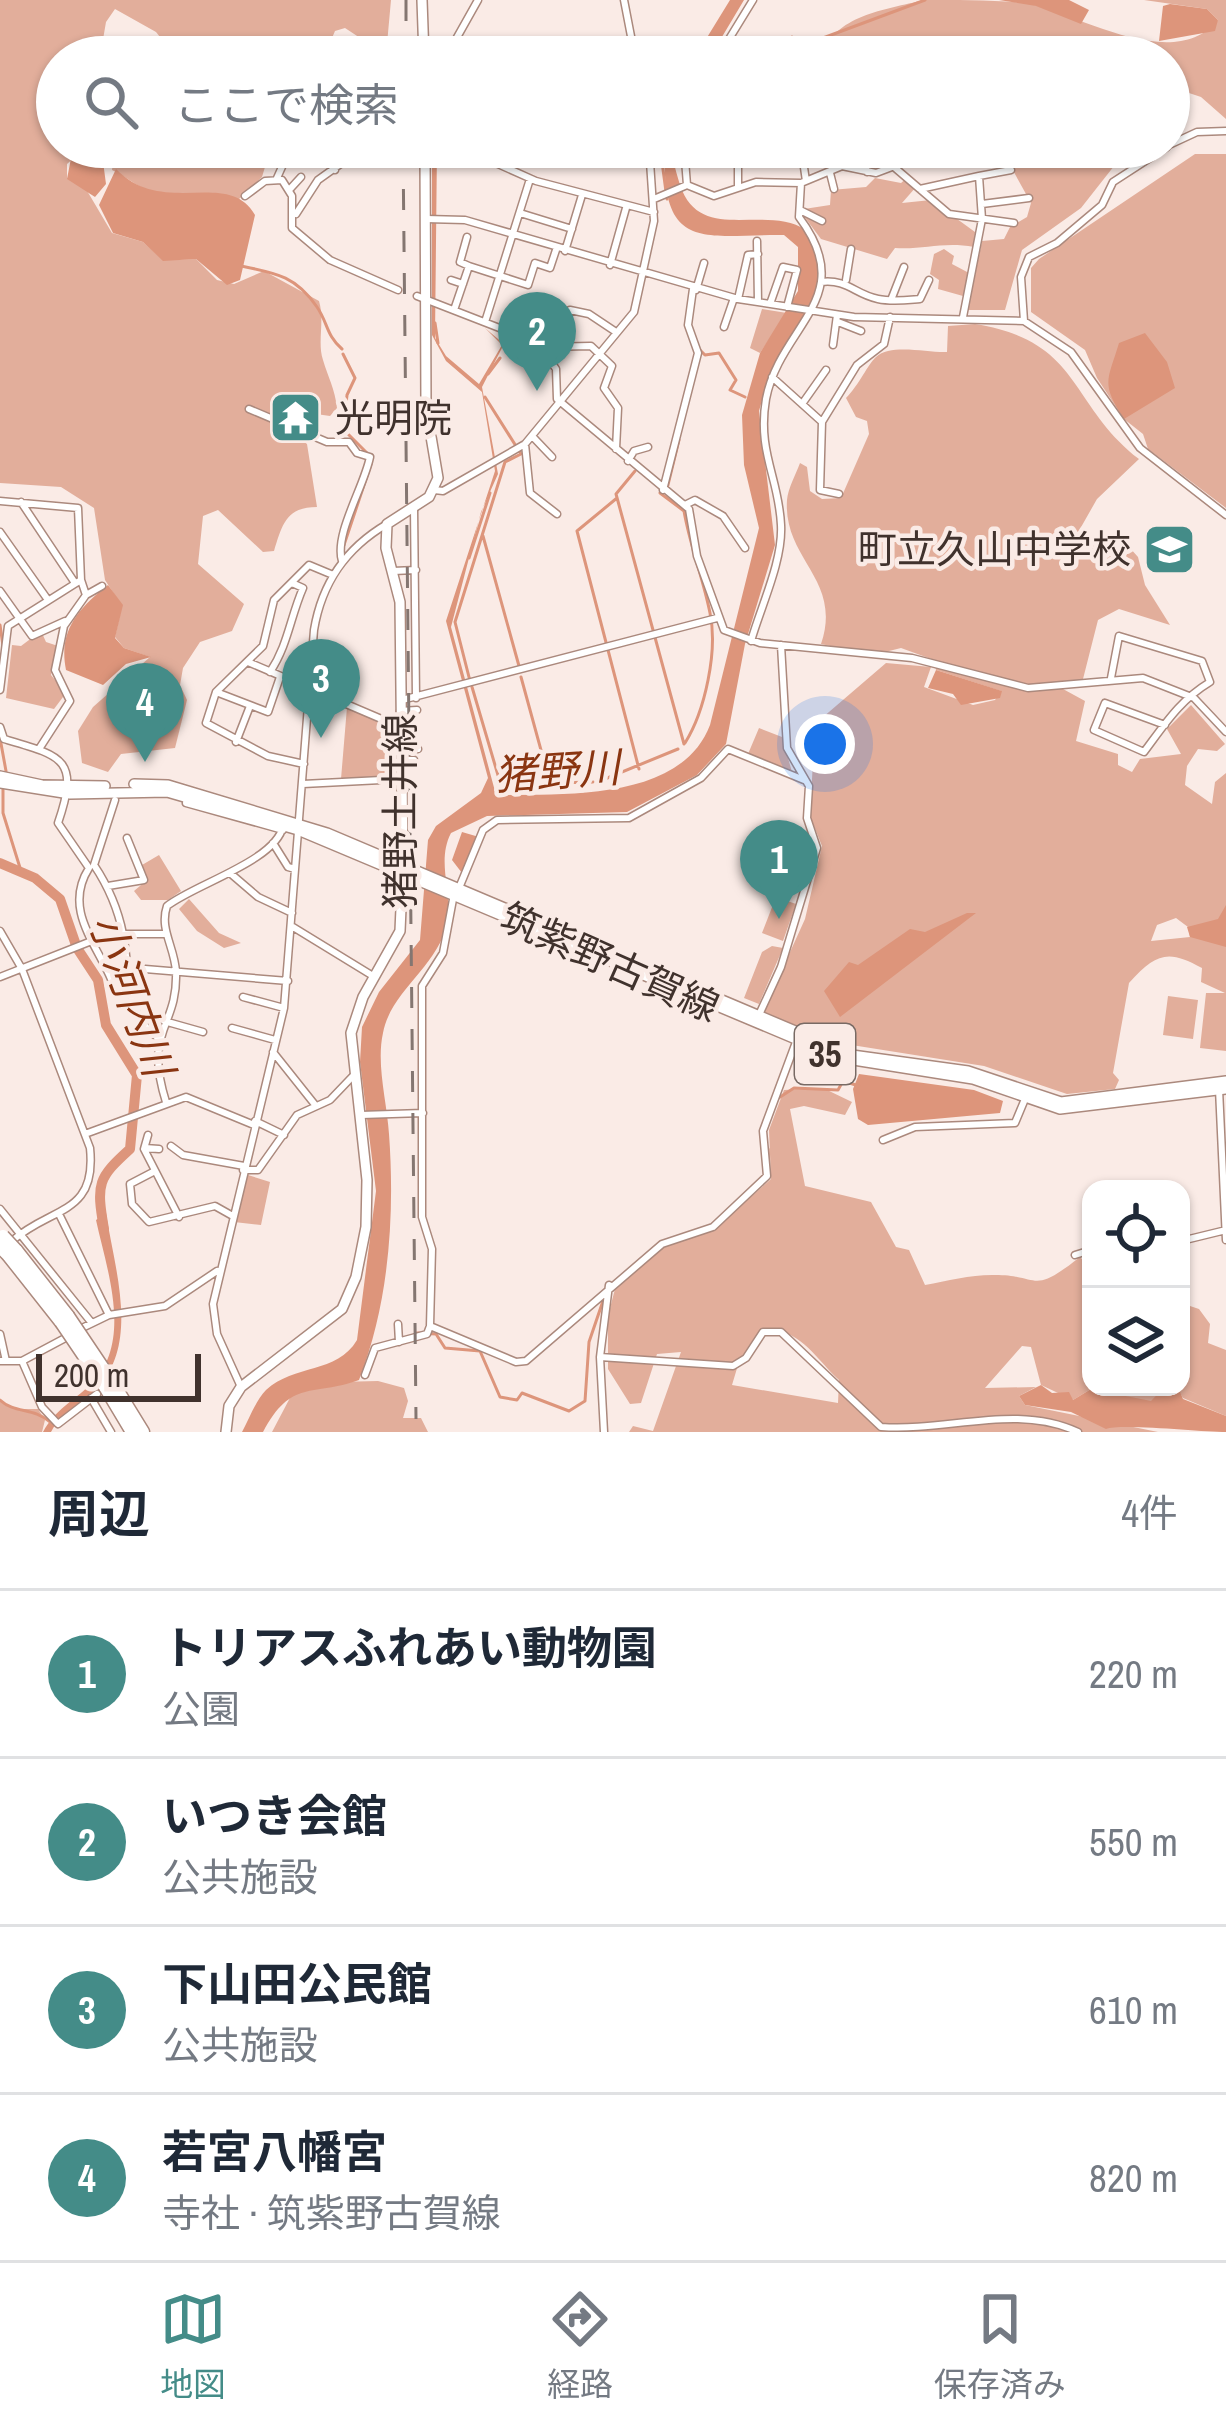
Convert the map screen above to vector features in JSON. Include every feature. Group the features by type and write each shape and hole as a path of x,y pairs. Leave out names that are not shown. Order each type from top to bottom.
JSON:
{"highway":[{"path":"4,1245 65,1319 101,1390 132,1432"},
{"path":"101,1390 143,1432"}],"main road":[{"path":"422,0 423,36"},
{"path":"387,524 434,490 437,467 426,407 432,219 427,168"},
{"name":"猪野土井線","path":"242,1387 327,1324 351,1293 368,1207 361,1115 352,1077 354,1017 400,931 402,866 400,602 387,524"},
{"name":"筑紫野古賀線","path":"0,780 70,791 135,790 188,796 283,828 298,826"},
{"name":"筑紫野古賀線","path":"70,791 168,785 298,826 402,866 796,1042 863,1064 973,1079 1025,1099 1074,1110 1224,1086"},
{"name":"筑紫野古賀線","path":"453,890 852,1054 979,1073 1061,1102 1224,1086"},
{"path":"226,1432 229,1406 242,1387"}],"street":[{"path":"458,36 478,0"},
{"path":"624,0 630,36"},
{"path":"731,36 753,0"},
{"path":"1190,135 1226,131"},
{"path":"245,196 277,178 282,168"},
{"path":"336,168 309,190 292,228 318,252 398,290"},
{"path":"506,168 582,195 654,212"},
{"path":"434,490 443,491 525,444 638,304 654,212 651,168"},
{"path":"683,168 685,186"},
{"path":"738,168 738,187"},
{"path":"751,641 781,525 762,432 772,377 812,312 821,282 818,242 801,221 802,168"},
{"path":"654,199 685,186 714,196 738,187 803,182 845,168"},
{"path":"856,168 867,172 885,168"},
{"path":"866,168 867,172"},
{"path":"902,168 950,214 1014,223"},
{"path":"1024,321 1021,278 1029,256 1058,243 1102,205 1113,182 1134,168"},
{"path":"920,189 1011,170"},
{"path":"830,173 834,189"},
{"path":"963,317 982,219 980,176"},
{"path":"290,189 301,177"},
{"path":"277,178 290,189 295,217"},
{"path":"485,322 530,179"},
{"path":"467,237 460,262 528,285 535,263 550,268 572,229 582,195"},
{"path":"982,204 1029,198"},
{"path":"610,265 626,208"},
{"path":"800,210 822,221"},
{"path":"520,213 572,229"},
{"path":"432,219 512,235 694,289 812,312 861,331"},
{"path":"757,241 758,302"},
{"path":"846,280 851,249"},
{"path":"724,327 748,255 758,254"},
{"path":"663,490 698,352 689,333 694,289 704,263"},
{"path":"454,310 469,266"},
{"path":"770,304 783,267 797,270 788,308"},
{"path":"891,300 904,267"},
{"path":"451,280 463,284"},
{"path":"821,282 846,280 875,299 891,300 920,299 929,280"},
{"path":"874,317 875,299"},
{"path":"428,300 542,347 584,345 602,353 612,366 604,388 619,408 616,449"},
{"path":"560,349 570,310 589,314 617,333"},
{"path":"839,494 820,490 822,422 856,365 884,344 890,317"},
{"path":"837,319 1024,321 1071,352 1140,448 1226,515"},
{"path":"833,345 837,319"},
{"path":"542,347 556,369 555,395 561,402 686,505 724,630 751,641 912,658 1028,688 1143,678 1186,695 1226,732"},
{"path":"802,404 826,370"},
{"path":"772,377 822,422"},
{"path":"249,410 327,442 349,442 357,453 370,458 362,494 348,516 342,561"},
{"path":"532,436 552,457"},
{"path":"525,444 530,493 557,514"},
{"path":"628,460 634,451 648,447"},
{"path":"686,505 695,500 707,503 745,548"},
{"path":"0,501 78,508 78,581"},
{"path":"21,502 86,596"},
{"path":"414,507 416,698"},
{"path":"242,1387 213,1320 217,1271 284,1008 316,617 342,561 387,524"},
{"path":"0,532 48,600"},
{"path":"304,764 236,743 206,723 216,692 263,646 268,611 292,583 309,565 333,575"},
{"path":"393,571 416,570"},
{"path":"0,690 2,637 18,618 78,581"},
{"path":"271,672 289,643 290,619 303,588 292,583"},
{"path":"0,591 32,636 66,620 86,596 102,586"},
{"path":"400,706 717,618"},
{"path":"39,749 70,701 55,670 66,620"},
{"path":"1111,678 1119,636 1202,662 1210,682 1186,695 1165,724 1144,752 1094,730 1105,703 1165,724"},
{"path":"758,1017 781,967 817,848 804,780 787,748 781,645"},
{"path":"248,662 400,727"},
{"path":"216,692 268,712 280,677"},
{"path":"236,743 250,706"},
{"path":"400,706 417,710"},
{"path":"0,727 4,739 61,760 70,791 58,823 108,886 123,934 138,1024 157,1038"},
{"path":"401,754 418,748"},
{"path":"364,1375 375,1348 427,1334 430,1326 432,1249 422,1217 422,986 443,953 453,890 483,830 496,820 629,818 700,778 728,749 804,780"},
{"path":"401,754 414,760"},
{"path":"302,784 401,779"},
{"path":"116,800 80,894 88,942 112,980 145,969 288,981"},
{"path":"166,1102 158,1075 157,1038 176,971 163,919 167,907 230,873 273,843 283,828"},
{"path":"108,886 144,880 127,838"},
{"path":"273,843 288,867 296,869"},
{"path":"230,873 258,897 292,914"},
{"path":"292,926 376,978"},
{"path":"0,932 22,969 85,1134 92,1168 81,1198 4,1245"},
{"path":"123,934 167,934"},
{"path":"0,977 88,942"},
{"path":"243,997 284,1008"},
{"path":"164,1021 203,1032"},
{"path":"232,1028 275,1040"},
{"path":"430,1326 516,1362 526,1361 662,1244 713,1227 765,1178 763,1132 796,1042"},
{"path":"273,1052 316,1106"},
{"path":"171,1146 183,1155 258,1170 301,1112 352,1077"},
{"path":"1190,1239 1224,1236 1224,1086"},
{"path":"85,1134 166,1102 193,1097 285,1136"},
{"path":"883,1140 915,1127 1015,1124 1025,1099"},
{"path":"361,1115 423,1113"},
{"path":"148,1135 145,1148 179,1217"},
{"path":"145,1148 159,1149"},
{"path":"155,1171 130,1184 132,1204 152,1223 215,1206 231,1215"},
{"path":"0,1209 92,1322"},
{"path":"59,1214 109,1315"},
{"path":"1075,1255 1082,1253"},
{"path":"0,1334 3,1361 22,1361 109,1315 165,1306 217,1271"},
{"path":"604,1432 600,1357 609,1286"},
{"path":"398,1324 399,1342"},
{"path":"600,1357 733,1366 746,1358 763,1332 781,1332 880,1426 947,1428 1024,1418 1078,1432"},
{"path":"22,1361 58,1424 101,1390 111,1432"}],"shaded area":[{"path":"0,0 391,0 388,36 357,36 345,28 333,36 159,36 115,9 104,36 36,36 36,168 67,168 67,178 86,189 112,233 143,242 163,260 196,259 217,280 234,284 264,271 319,301 321,353 337,408 330,416 295,411 274,420 307,444 317,507 292,514 274,551 263,552 218,510 203,516 198,564 244,604 232,631 200,642 183,668 180,685 187,700 175,748 121,754 108,772 82,763 78,731 93,707 150,657 124,648 115,637 122,606 105,580 94,508 61,487 0,483"},
{"path":"730,0 744,0 723,36 708,36"},
{"path":"924,0 1026,3 1125,36 834,36 849,23"},
{"path":"999,0 1069,0 1089,10 1081,24 1036,6"},
{"path":"1144,0 1226,0 1226,119 1190,93 1190,38 1218,20 1207,9"},
{"path":"1163,6 1207,9 1218,20 1215,31 1160,36"},
{"path":"1226,154 1226,508 1148,449 1143,434 1124,419 1097,378 1085,350 1031,312 1031,268 1039,259 1174,168 1190,168 1190,157"},
{"path":"69,168 104,168 106,184 95,197 67,179"},
{"path":"265,168 262,177 238,200 216,194 162,195 112,170"},
{"path":"432,168 437,168 435,338 446,356 479,384 502,345 485,328 504,344 482,387 498,474 483,507 495,471 482,392 446,361 432,335"},
{"path":"665,168 676,168 689,203 702,214 772,220 806,230 819,261 818,291 768,379 759,411 775,545 745,644 726,744 697,775 627,812 487,816 451,833 445,855 448,911 442,939 395,1004 383,1033 390,1228 377,1321 359,1380 294,1396 263,1432 242,1432 266,1390 338,1358 357,1340 376,1191 360,1062 362,1027 379,992 420,940 428,840 436,826 481,793 488,778 446,621 479,521 451,627 496,795 617,788 647,781 695,750 710,725 759,528 744,465 742,415 760,353 798,291 798,247 784,235 693,231 680,222 671,206"},
{"path":"1012,168 1112,168 1081,208 1022,250 1005,310 968,310 982,241 1004,239 1010,227 1027,217 1031,203"},
{"path":"116,169 154,190 228,195 243,202 255,215 240,280 227,285 196,259 163,261 143,242 113,233 99,205"},
{"path":"908,177 916,187 902,203 931,200 975,232 974,247 895,248 887,259 821,239 803,215 804,209 830,205 831,190 866,187 875,178 901,183"},
{"path":"944,249 954,256 952,264 969,273 963,296 938,289 939,280 930,274 934,254"},
{"path":"762,309 787,313 760,353 750,348"},
{"path":"975,324 1010,332 1036,345 1055,360 1098,417 1139,459 1097,499 1076,536 1121,538 1138,557 1145,585 1170,625 1119,609 1098,620 1083,679 1063,689 1085,701 1076,741 1118,754 1118,765 1132,772 1140,759 1181,754 1167,729 1191,705 1225,744 1217,751 1198,749 1187,766 1185,785 1212,804 1215,782 1226,773 1226,1051 1200,1048 1206,993 1225,993 1201,982 1202,968 1180,958 1163,957 1129,983 1113,1073 1119,1080 1115,1089 1067,1094 984,1066 839,1043 762,1014 805,919 822,846 810,816 815,724 886,663 931,667 924,687 973,705 995,700 1001,691 936,670 934,660 901,648 873,655 821,644 824,603 788,521 788,495 800,463 807,467 810,491 822,499 841,498 869,434 867,421 856,417 846,398 873,360 891,350 947,352 948,326","holes":["1176,918 1188,927 1190,937 1151,941 1157,925"]},
{"path":"1145,333 1167,362 1175,388 1124,419 1109,389 1109,374 1119,343"},
{"path":"108,585 123,605 115,638 124,648 151,657 126,664 103,685 66,670 64,656 73,621"},
{"path":"41,631 46,642 58,646 51,675 66,693 54,709 6,698 12,645 21,646"},
{"path":"936,670 1002,691 1000,698 961,705 953,694 928,688"},
{"path":"347,707 396,728 395,775 341,779"},
{"path":"759,728 782,737 792,772 748,754"},
{"path":"462,832 479,837 462,873 452,860"},
{"path":"159,855 181,891 168,900 141,900 134,891 147,880 142,865"},
{"path":"776,897 796,904 783,941 762,933"},
{"path":"189,899 219,933 241,943 224,948 197,931 179,909"},
{"path":"1226,905 1226,947 1190,937 1187,927 1218,919"},
{"path":"976,913 840,1017 824,991 849,962 858,965 910,929 925,932"},
{"path":"772,946 783,948 759,1004 744,998 762,952"},
{"path":"1168,996 1198,1000 1193,1039 1163,1035"},
{"path":"859,1074 974,1090 1003,1101 1000,1113 868,1125 858,1119 853,1089"},
{"path":"823,1088 852,1102 845,1115 804,1106 790,1109 805,1186 871,1202 896,1247 909,1250 925,1285 984,1275 1043,1280 1080,1257 1082,1394 1073,1400 1041,1385 1031,1347 1022,1346 985,1388 1036,1387 1019,1396 1025,1405 1158,1432 629,1432 633,1426 653,1431 681,1352 657,1354 641,1403 630,1404 608,1369 608,1316 615,1289 668,1244 718,1226 771,1179 769,1130 784,1090","holes":["769,1329 791,1335 839,1380 838,1403 732,1385 738,1365"]},
{"path":"248,1175 270,1182 261,1225 234,1222"},
{"path":"106,1213 121,1303 118,1348 98,1387 51,1432 43,1432 90,1385 111,1349 114,1306 96,1220"},
{"path":"1190,1306 1199,1309 1210,1324 1208,1343 1226,1350 1226,1416 1183,1398 1190,1396"},
{"path":"378,1381 404,1388 408,1401 403,1418 421,1418 428,1432 272,1432 292,1394 337,1382"},
{"path":"1041,1385 1052,1393 1069,1392 1073,1400 1082,1394 1151,1401 1156,1396 1182,1396 1226,1416 1226,1432 1106,1429 1071,1412 1025,1405 1019,1396"},
{"path":"1123,1396 1156,1396 1151,1402"},
{"path":"0,1400 14,1409 38,1409 45,1420 42,1432 0,1432"}],"waterway":[{"path":"828,36 925,0"},
{"path":"663,168 667,199"},
{"path":"241,266 275,274 301,288 342,349"},
{"path":"435,323 438,343"},
{"path":"699,349 705,355 719,353 736,380 730,390 745,397"},
{"path":"343,354 355,378 347,395 344,430 369,455"},
{"path":"488,374 500,358"},
{"path":"470,681 455,622 505,462 521,454 485,397"},
{"path":"667,489 679,440"},
{"path":"344,545 371,464"},
{"path":"635,471 616,494 684,744"},
{"path":"469,558 490,493"},
{"path":"660,493 684,511 712,628 708,680 685,743"},
{"name":"猪野川","path":"617,498 577,531 639,769"},
{"path":"483,536 519,666"},
{"path":"0,625 3,646"},
{"name":"猪野川","path":"472,687 500,782 550,783 521,677"},
{"path":"0,738 6,771"},
{"name":"猪野川","path":"600,781 678,749"},
{"name":"猪野川","path":"553,783 593,782"},
{"path":"3,786 3,813 21,871"},
{"name":"小河内川","path":"0,863 35,878 60,899 77,948 98,980 106,1025 137,1075 130,1149 102,1183 104,1229"},
{"path":"777,1099 794,1088 838,1090 843,1081 859,1086"},
{"path":"768,1149 769,1175"},
{"path":"417,1333 436,1334 445,1348 480,1351 500,1397 517,1400 522,1393 569,1411 585,1401 589,1342 604,1298"},
{"path":"0,1400 50,1422"}],"railway":[{"path":"406,0 406,36"},
{"path":"403,168 416,1419"}],"place":[{"name":"いつき会館","path":"537,391"},
{"name":"光明院","path":"296,418"},
{"name":"町立久山中学校","path":"1170,549"},
{"name":"下山田公民館","path":"321,738"},
{"name":"若宮八幡宮","path":"145,762"},
{"name":"トリアスふれあい動物園","path":"779,919"}]}
